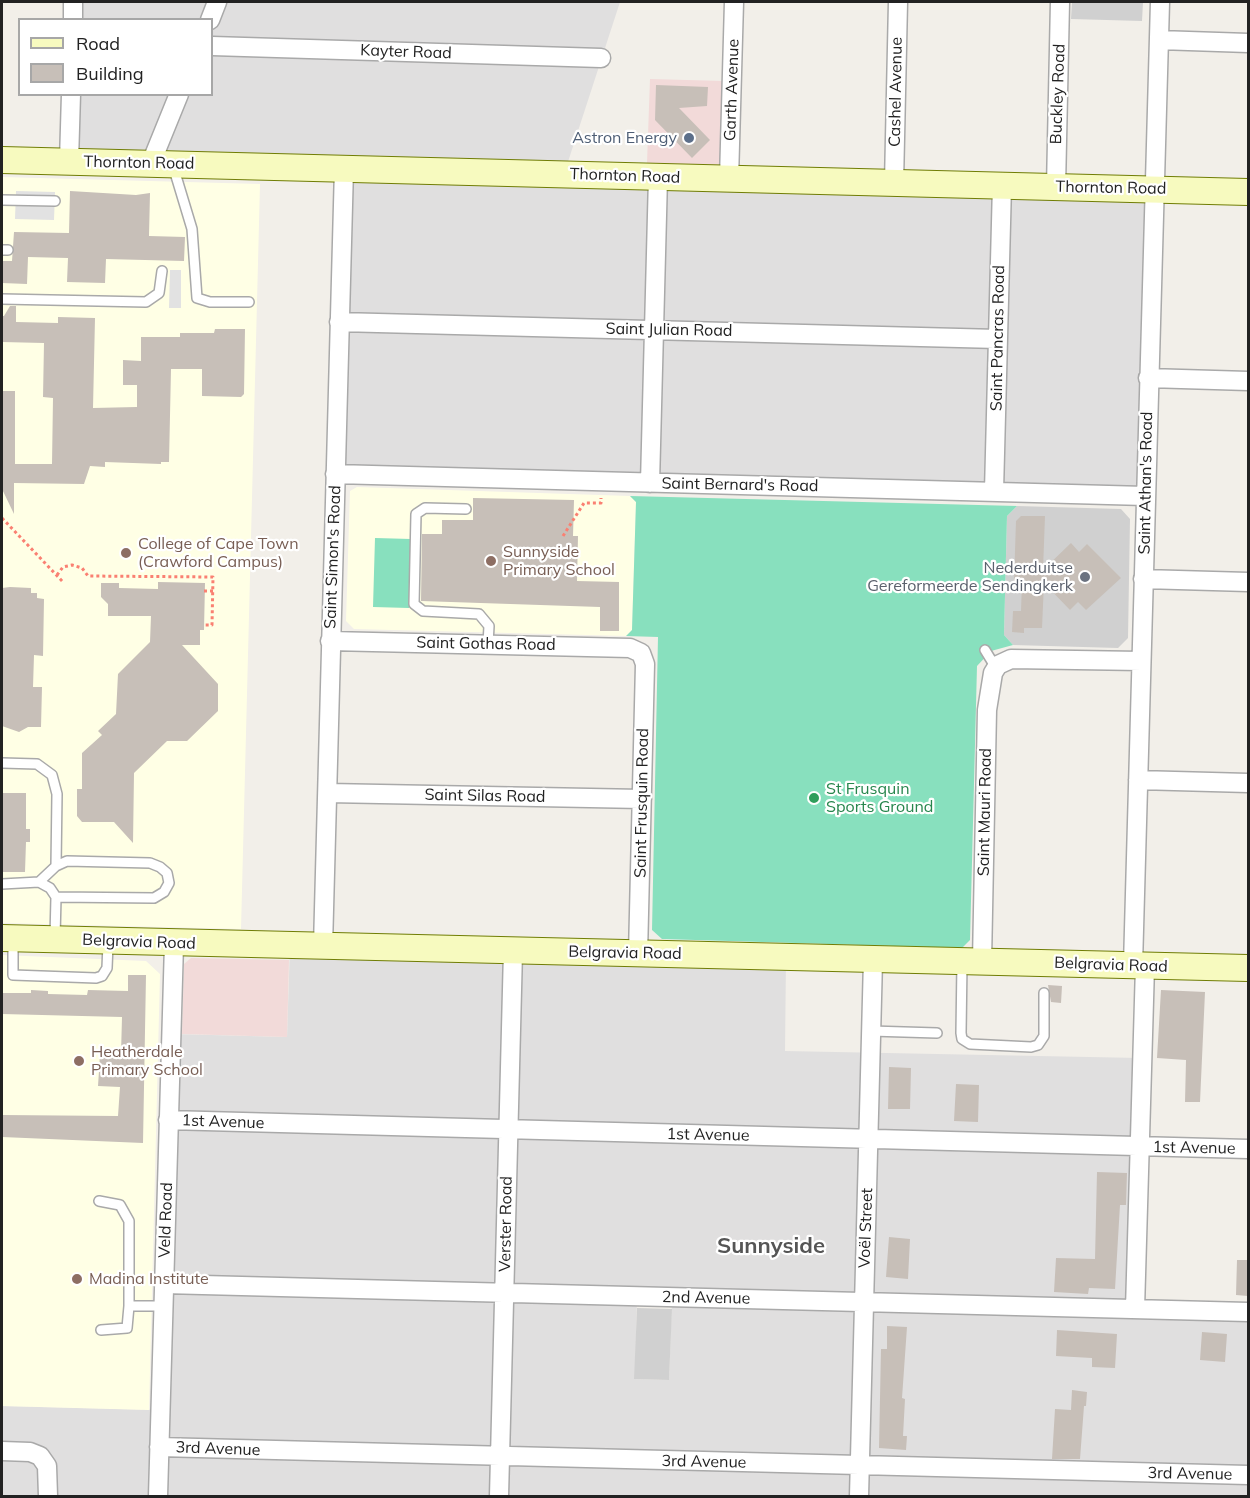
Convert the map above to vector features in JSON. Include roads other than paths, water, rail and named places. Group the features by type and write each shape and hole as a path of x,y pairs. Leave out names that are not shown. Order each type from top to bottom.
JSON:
{"street":[{"path":"73,18 74,2"},
{"path":"211,18 217,2"},
{"name":"Garth Avenue","path":"729,179 734,2"},
{"name":"Cashel Avenue","path":"894,183 898,2"},
{"name":"Buckley Road","path":"1056,187 1060,2"},
{"name":"Saint Athan's Road","path":"1135,1309 1139,1147 1138,780 1160,2"},
{"path":"1159,40 1248,43"},
{"name":"Kayter Road","path":"213,46 601,58"},
{"path":"69,161 71,96"},
{"path":"162,164 179,96"},
{"name":"Thornton Road","path":"2,160 1248,192"},
{"name":"Saint Simon's Road","path":"323,946 344,168"},
{"path":"650,483 658,177"},
{"name":"Saint Pancras Road","path":"994,491 1002,185"},
{"name":"Saint Julian Road","path":"339,322 998,339"},
{"path":"1148,378 1248,381"},
{"name":"Saint Bernard's Road","path":"335,474 1145,496"},
{"path":"1143,579 1248,582"},
{"name":"Saint Gothas Road","path":"330,640 630,648 641,653"},
{"name":"Saint Frusquin Road","path":"638,954 645,664 641,653"},
{"path":"997,667 1011,660 1033,659 1141,661"},
{"name":"Saint Mauri Road","path":"972,961 988,702 990,681 997,667"},
{"path":"1138,780 1248,783"},
{"name":"Saint Silas Road","path":"328,793 642,800"},
{"name":"Belgravia Road","path":"7,938 174,944 1248,968"},
{"name":"Veld Road","path":"158,1497 174,944"},
{"name":"Verster Road","path":"500,1497 513,951"},
{"name":"Voël Street","path":"859,1497 873,960"},
{"name":"1st Avenue","path":"168,1120 1248,1149"},
{"name":"2nd Avenue","path":"164,1284 1248,1312"},
{"name":"3rd Avenue","path":"159,1447 1248,1475"},
{"path":"2,1451 30,1452 40,1456 47,1466 48,1497"}],"lane":[{"path":"162,164 192,229 197,298 210,302 249,302"},
{"path":"2,200 55,201"},
{"path":"2,299 146,302 159,292 162,271"},
{"path":"466,510 425,508 416,514 414,604 423,610 479,614 489,626 488,644"},
{"path":"985,650 997,667"},
{"path":"2,763 37,764 52,775 57,794 56,866"},
{"path":"39,882 56,866 67,861 150,863 167,873 169,883 164,892 154,898 56,897"},
{"path":"2,884 39,882 50,888 56,897 55,939"},
{"path":"7,938 13,975"},
{"path":"2,975 96,978 102,976 107,968 108,941"},
{"path":"972,961 961,1033 962,1039 970,1044 1031,1047 1038,1045 1044,1036 1044,993"},
{"path":"871,1031 937,1033"},
{"path":"99,1201 120,1205 129,1221 127,1328 101,1330"},
{"path":"129,1306 163,1306"}],"place":[{"name":"Astron Energy","path":"689,138"},
{"name":"College of Cape Town (Crawford Campus)","path":"126,553"},
{"name":"Sunnyside Primary School","path":"491,561"},
{"name":"Nederduitse Gereformeerde Sendingkerk","path":"1085,577"},
{"name":"St Frusquin Sports Ground","path":"814,798"},
{"name":"Heatherdale Primary School","path":"79,1061"},
{"name":"Madina Institute","path":"77,1279"}],"district":[{"name":"Sunnyside","path":"771,1246"}]}
